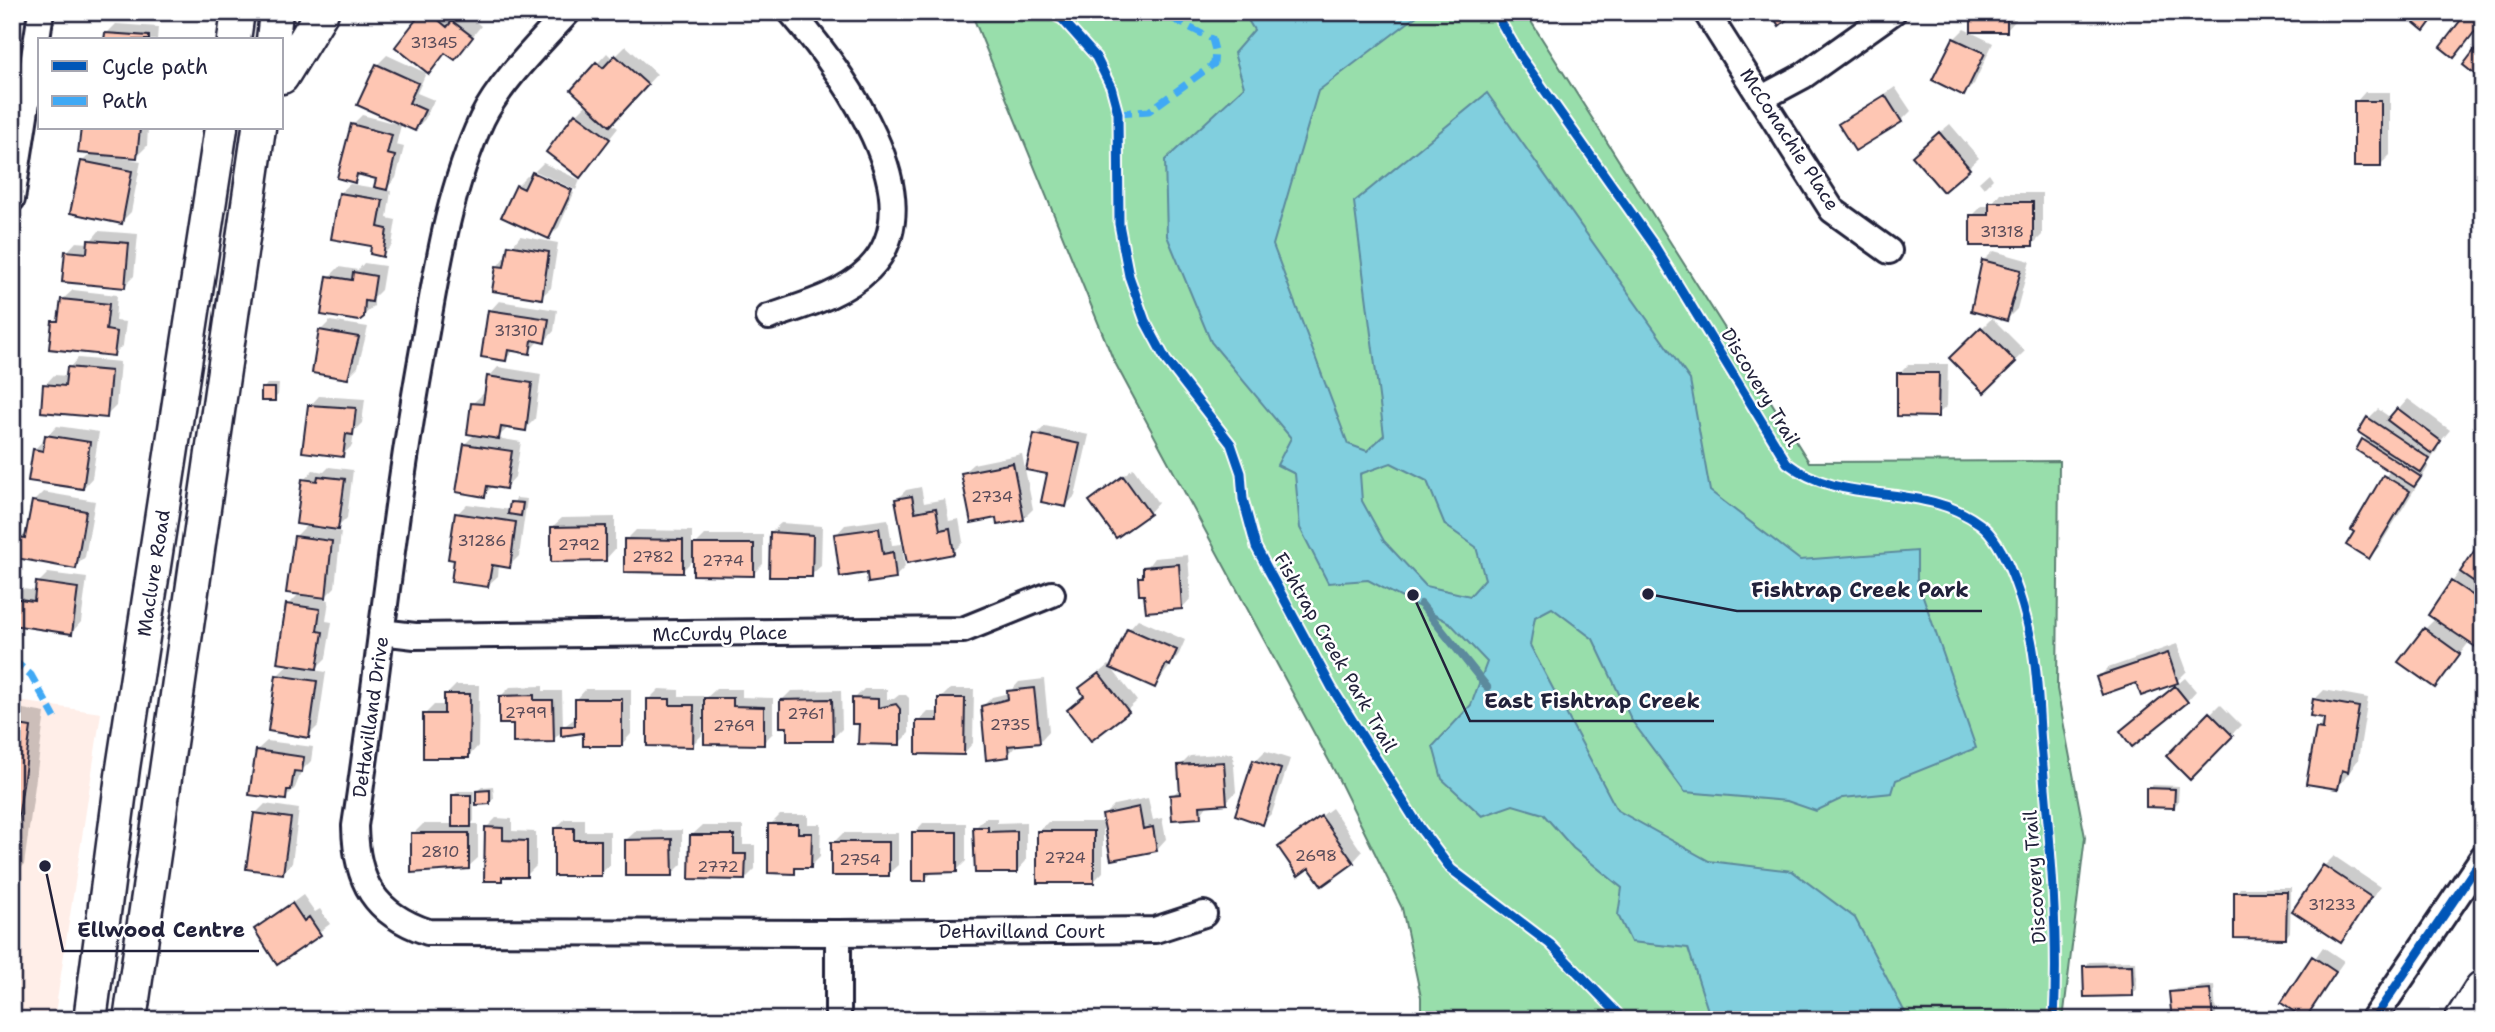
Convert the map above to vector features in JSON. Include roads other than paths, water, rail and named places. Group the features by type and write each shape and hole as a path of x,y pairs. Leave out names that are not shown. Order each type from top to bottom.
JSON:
{"highway":[{"path":"2464,1020 2483,990"}],"main road":[{"path":"234,38 238,12"},
{"path":"273,38 276,12"},
{"path":"284,74 322,12"},
{"name":"Maclure Road","path":"90,1020 123,768 221,130"},
{"path":"130,1020 260,130"}],"street":[{"path":"12,199 41,12"},
{"name":"DeHavilland Drive","path":"568,12 533,50 483,117 452,200 400,475 382,632 355,826 356,858 363,880 375,898 406,924 428,932 838,933"},
{"path":"769,317 824,298 869,270 888,243 894,212 888,172 869,123 813,37 791,12"},
{"name":"McConachie Place","path":"1706,12 1832,210 1889,251"},
{"path":"1762,98 1803,76 1894,12"},
{"name":"McCurdy Place","path":"382,632 415,636 963,630 1052,594"},
{"path":"2373,1020 2483,858"},
{"name":"DeHavilland Court","path":"838,933 1155,930 1204,914"},
{"path":"838,933 838,1020"}],"water":[{"path":"1243,12 1422,12 1318,91 1273,245 1348,444 1367,451 1384,435 1354,202 1487,93 1690,380 1710,491 1800,560 1917,551 1917,579 1976,748 1896,780 1892,793 1843,798 1816,811 1787,801 1685,792 1632,721 1593,639 1552,608 1535,617 1530,645 1617,810 1709,861 1792,871 1855,918 1909,1020 1711,1020 1688,948 1631,942 1618,915 1622,888 1573,848 1543,814 1513,805 1482,816 1442,779 1433,746 1471,705 1487,662 1450,623 1368,580 1328,583 1300,528 1295,474 1277,465 1291,438 1211,342 1167,236 1165,160 1244,87 1234,53 1254,30","holes":["1391,463 1427,481 1445,525 1476,547 1485,579 1470,596 1426,586 1384,541 1362,501 1360,474"]}],"waterway":[{"path":"1421,604 1487,687"}],"place":[{"name":"Fishtrap Creek Park","path":"1648,594"},
{"name":"East Fishtrap Creek","path":"1413,595"},
{"name":"Ellwood Centre","path":"45,866"}]}
